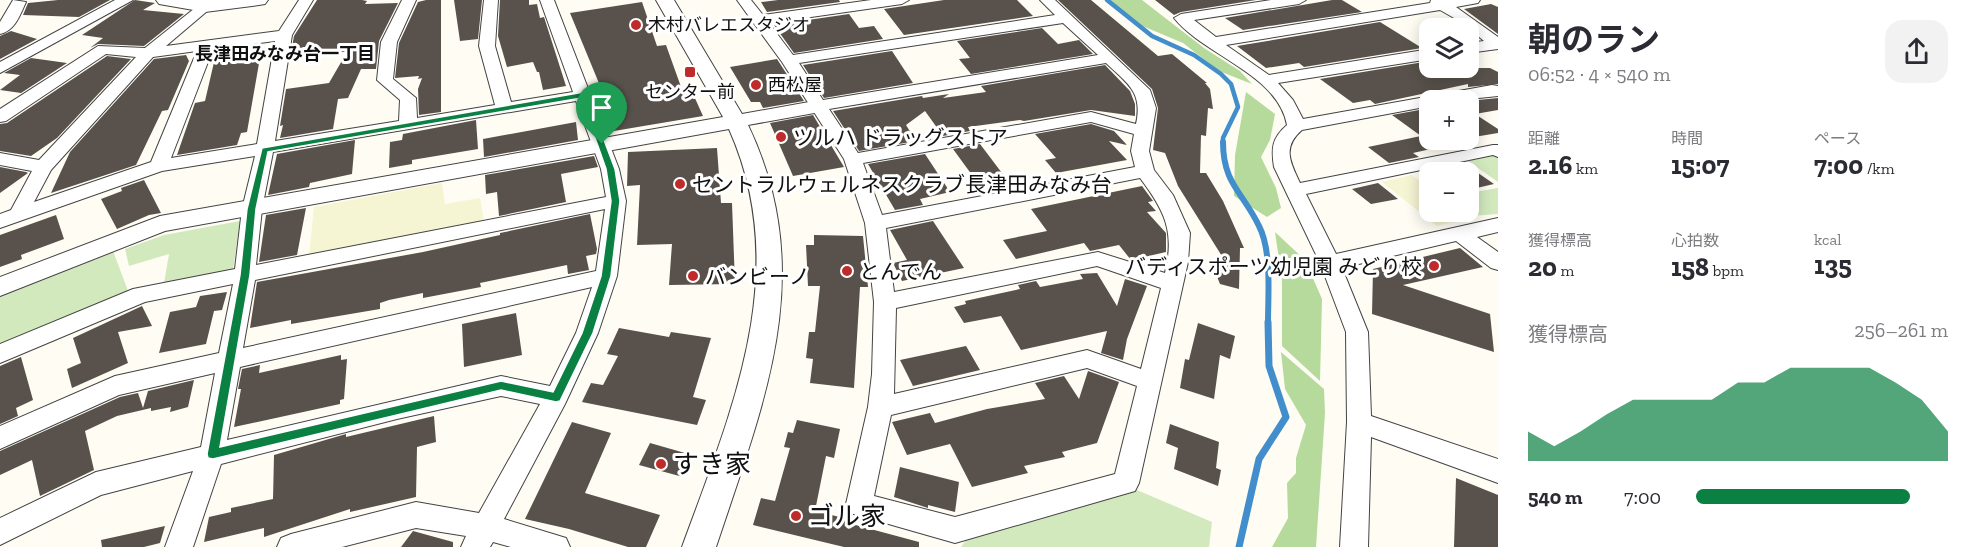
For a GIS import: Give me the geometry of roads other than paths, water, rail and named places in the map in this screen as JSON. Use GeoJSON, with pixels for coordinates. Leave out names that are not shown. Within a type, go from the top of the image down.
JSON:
{"type":"FeatureCollection","features":[{"type":"Feature","properties":{"kind":"street"},"geometry":{"type":"LineString","coordinates":[[0,68],[126,0]]}},
{"type":"Feature","properties":{"kind":"street"},"geometry":{"type":"LineString","coordinates":[[165,0],[205,7],[259,0]]}},
{"type":"Feature","properties":{"kind":"street"},"geometry":{"type":"LineString","coordinates":[[178,547],[213,454],[245,275],[252,209],[265,150],[284,35],[306,0]]}},
{"type":"Feature","properties":{"kind":"street"},"geometry":{"type":"LineString","coordinates":[[408,124],[408,98],[385,80],[389,42],[409,0]]}},
{"type":"Feature","properties":{"kind":"street"},"geometry":{"type":"LineString","coordinates":[[491,0],[487,46],[504,107]]}},
{"type":"Feature","properties":{"kind":"street"},"geometry":{"type":"LineString","coordinates":[[481,537],[556,398],[587,333],[606,276],[616,201],[610,169],[602,144],[547,0]]}},
{"type":"Feature","properties":{"kind":"street"},"geometry":{"type":"LineString","coordinates":[[665,0],[735,121],[757,171],[769,235],[771,277],[767,323],[757,373],[699,547]]}},
{"type":"Feature","properties":{"kind":"street"},"geometry":{"type":"LineString","coordinates":[[744,0],[789,60],[853,159],[875,223],[885,302],[884,374],[880,407],[859,504],[954,538],[1126,483],[1178,262],[1180,233],[1163,195],[1145,171],[1140,152],[1148,108],[1144,93],[1047,0]]}},
{"type":"Feature","properties":{"kind":"street"},"geometry":{"type":"LineString","coordinates":[[759,20],[902,0]]}},
{"type":"Feature","properties":{"kind":"street"},"geometry":{"type":"LineString","coordinates":[[1296,126],[1296,117],[1267,80],[1181,18],[1299,0]]}},
{"type":"Feature","properties":{"kind":"street"},"geometry":{"type":"LineString","coordinates":[[1218,46],[1220,41],[1438,2],[1473,0]]}},
{"type":"Feature","properties":{"kind":"street"},"geometry":{"type":"LineString","coordinates":[[0,2],[24,1]]}},
{"type":"Feature","properties":{"kind":"street"},"geometry":{"type":"LineString","coordinates":[[0,30],[10,21],[24,1]]}},
{"type":"Feature","properties":{"kind":"street"},"geometry":{"type":"LineString","coordinates":[[1438,2],[1466,19],[1497,44]]}},
{"type":"Feature","properties":{"kind":"street"},"geometry":{"type":"LineString","coordinates":[[18,215],[43,167],[148,53],[205,7]]}},
{"type":"Feature","properties":{"kind":"street"},"geometry":{"type":"LineString","coordinates":[[789,60],[1065,18]]}},
{"type":"Feature","properties":{"kind":"street"},"geometry":{"type":"LineString","coordinates":[[0,117],[103,49],[148,53],[284,35]]}},
{"type":"Feature","properties":{"kind":"street"},"geometry":{"type":"LineString","coordinates":[[1479,46],[1497,44]]}},
{"type":"Feature","properties":{"kind":"street"},"geometry":{"type":"LineString","coordinates":[[159,166],[207,45]]}},
{"type":"Feature","properties":{"kind":"street"},"geometry":{"type":"LineString","coordinates":[[1267,80],[1419,56]]}},
{"type":"Feature","properties":{"kind":"street"},"geometry":{"type":"LineString","coordinates":[[0,287],[160,224],[602,144],[1110,58]]}},
{"type":"Feature","properties":{"kind":"street"},"geometry":{"type":"LineString","coordinates":[[1479,92],[1498,91]]}},
{"type":"Feature","properties":{"kind":"street"},"geometry":{"type":"LineString","coordinates":[[0,221],[159,166],[584,95]]}},
{"type":"Feature","properties":{"kind":"street"},"geometry":{"type":"LineString","coordinates":[[1354,547],[1359,422],[1358,332],[1330,263],[1283,167],[1280,150],[1283,137],[1296,126],[1419,103]]}},
{"type":"Feature","properties":{"kind":"street"},"geometry":{"type":"LineString","coordinates":[[853,159],[1091,117],[1143,131]]}},
{"type":"Feature","properties":{"kind":"street"},"geometry":{"type":"LineString","coordinates":[[1293,190],[1493,150],[1498,152]]}},
{"type":"Feature","properties":{"kind":"street"},"geometry":{"type":"LineString","coordinates":[[0,159],[43,167]]}},
{"type":"Feature","properties":{"kind":"street"},"geometry":{"type":"LineString","coordinates":[[875,223],[1145,171]]}},
{"type":"Feature","properties":{"kind":"street"},"geometry":{"type":"LineString","coordinates":[[0,354],[141,295],[616,201]]}},
{"type":"Feature","properties":{"kind":"street"},"geometry":{"type":"LineString","coordinates":[[1330,263],[1498,225]]}},
{"type":"Feature","properties":{"kind":"street"},"geometry":{"type":"LineString","coordinates":[[1460,234],[1498,263]]}},
{"type":"Feature","properties":{"kind":"street"},"geometry":{"type":"LineString","coordinates":[[885,302],[1098,259],[1173,284]]}},
{"type":"Feature","properties":{"kind":"street"},"geometry":{"type":"LineString","coordinates":[[0,438],[115,386],[606,276]]}},
{"type":"Feature","properties":{"kind":"street"},"geometry":{"type":"LineString","coordinates":[[880,407],[1087,359],[1149,381]]}},
{"type":"Feature","properties":{"kind":"street"},"geometry":{"type":"LineString","coordinates":[[0,532],[96,484],[213,454],[501,386],[556,398]]}},
{"type":"Feature","properties":{"kind":"street"},"geometry":{"type":"LineString","coordinates":[[1359,422],[1498,471]]}},
{"type":"Feature","properties":{"kind":"street"},"geometry":{"type":"LineString","coordinates":[[291,547],[341,541],[416,515],[481,537],[556,547]]}},
{"type":"Feature","properties":{"kind":"waterway"},"geometry":{"type":"LineString","coordinates":[[1107,0],[1152,36],[1194,55],[1231,84],[1238,107],[1223,142]]}},
{"type":"Feature","properties":{"kind":"waterway"},"geometry":{"type":"LineString","coordinates":[[1223,142],[1226,168],[1230,178],[1253,214],[1263,236],[1268,260],[1268,322]]}},
{"type":"Feature","properties":{"kind":"waterway"},"geometry":{"type":"LineString","coordinates":[[1239,547],[1259,459],[1286,417],[1269,366],[1268,322]]}},
{"type":"Feature","properties":{"kind":"place","name":"木村バレエスタジオ"},"geometry":{"type":"Point","coordinates":[636,25]}},
{"type":"Feature","properties":{"kind":"place","name":"センター前"},"geometry":{"type":"Point","coordinates":[690,72]}},
{"type":"Feature","properties":{"kind":"place","name":"西松屋"},"geometry":{"type":"Point","coordinates":[756,85]}},
{"type":"Feature","properties":{"kind":"place","name":"ツルハ ドラッグストア"},"geometry":{"type":"Point","coordinates":[781,137]}},
{"type":"Feature","properties":{"kind":"place","name":"セントラルウェルネスクラブ長津田みなみ台"},"geometry":{"type":"Point","coordinates":[680,184]}},
{"type":"Feature","properties":{"kind":"place","name":"バディスポーツ幼児園 みどり校"},"geometry":{"type":"Point","coordinates":[1434,266]}},
{"type":"Feature","properties":{"kind":"place","name":"とんでん"},"geometry":{"type":"Point","coordinates":[847,271]}},
{"type":"Feature","properties":{"kind":"place","name":"バンビーノ"},"geometry":{"type":"Point","coordinates":[693,276]}},
{"type":"Feature","properties":{"kind":"place","name":"すき家"},"geometry":{"type":"Point","coordinates":[661,464]}},
{"type":"Feature","properties":{"kind":"place","name":"ゴル家"},"geometry":{"type":"Point","coordinates":[796,516]}},
{"type":"Feature","properties":{"kind":"district","name":"長津田みなみ台一丁目"},"geometry":{"type":"Point","coordinates":[285,54]}}]}
